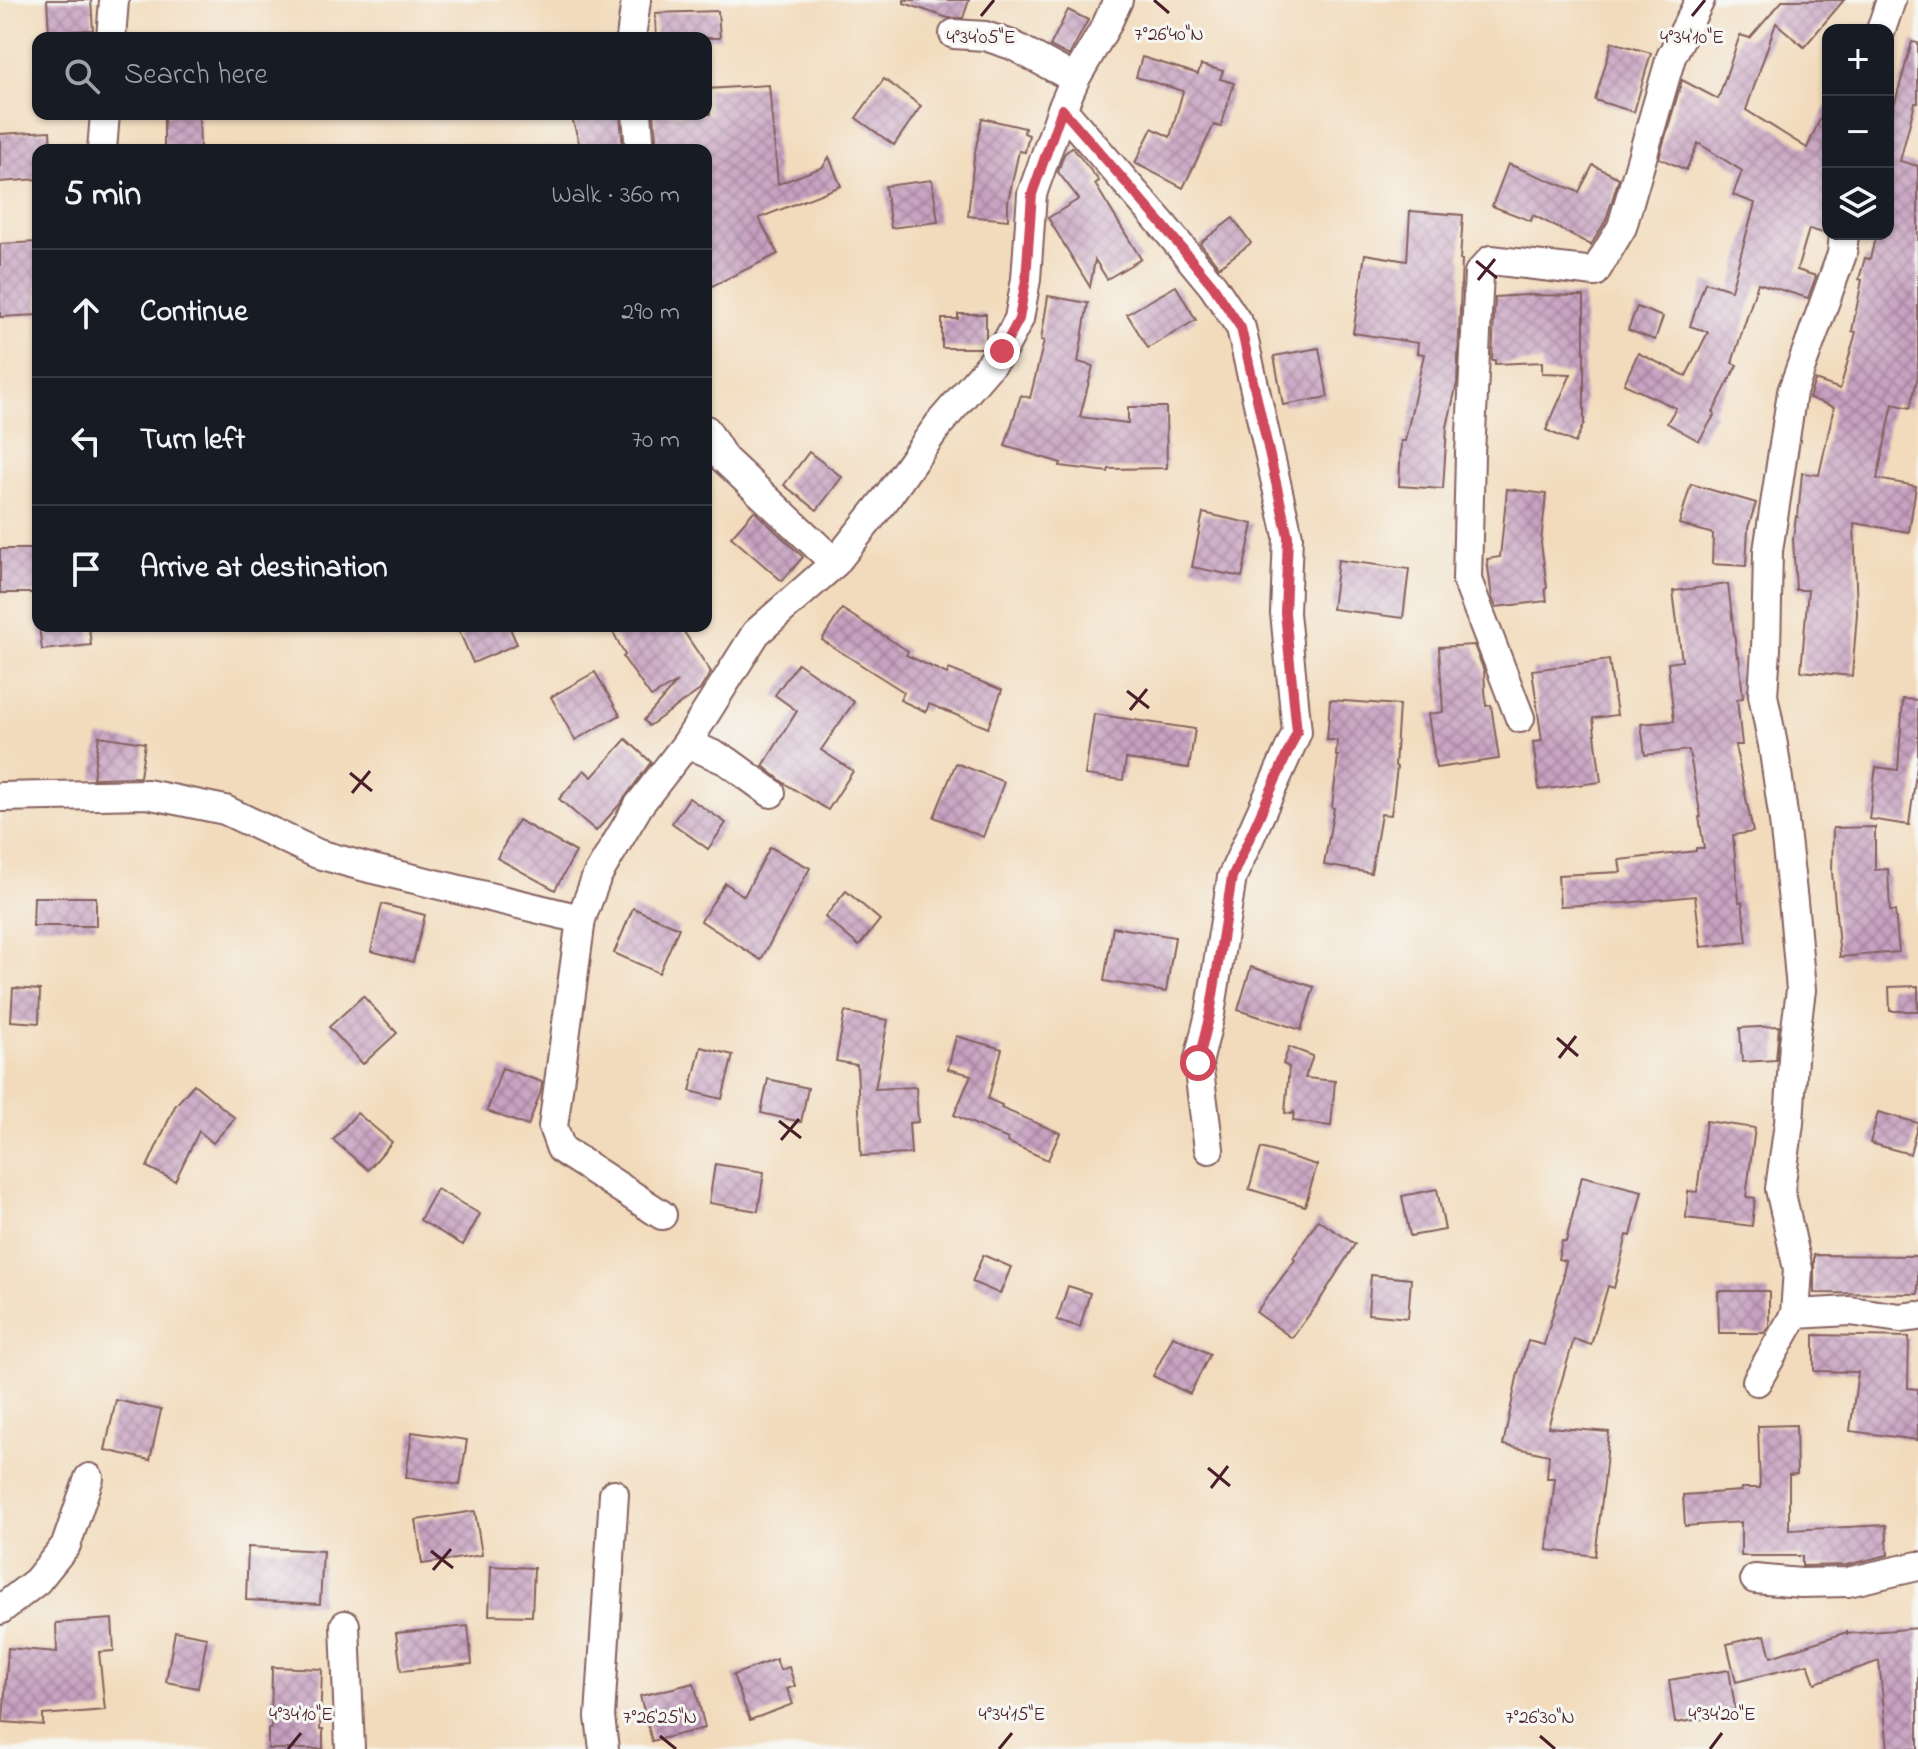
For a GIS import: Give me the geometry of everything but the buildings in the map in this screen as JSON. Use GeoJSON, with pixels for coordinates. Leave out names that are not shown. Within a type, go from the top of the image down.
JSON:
{"type":"FeatureCollection","features":[{"type":"Feature","properties":{"kind":"street"},"geometry":{"type":"LineString","coordinates":[[111,32],[114,0]]}},
{"type":"Feature","properties":{"kind":"street"},"geometry":{"type":"LineString","coordinates":[[632,32],[636,0]]}},
{"type":"Feature","properties":{"kind":"street"},"geometry":{"type":"LineString","coordinates":[[662,1215],[561,1149],[553,1127],[581,919],[597,876],[639,805],[687,743],[756,633],[835,563],[939,424],[1002,351],[1019,319],[1026,279],[1032,194],[1075,79],[1118,0]]}},
{"type":"Feature","properties":{"kind":"street"},"geometry":{"type":"LineString","coordinates":[[1520,718],[1467,580],[1479,273],[1491,260],[1595,272],[1622,227],[1671,57],[1700,0]]}},
{"type":"Feature","properties":{"kind":"street"},"geometry":{"type":"LineString","coordinates":[[1883,24],[1891,0]]}},
{"type":"Feature","properties":{"kind":"street"},"geometry":{"type":"LineString","coordinates":[[954,34],[985,36],[1012,45],[1075,79]]}},
{"type":"Feature","properties":{"kind":"street"},"geometry":{"type":"LineString","coordinates":[[1062,109],[1213,286],[1241,328],[1288,536],[1285,613],[1297,732],[1232,877],[1210,1014],[1198,1063],[1209,1149]]}},
{"type":"Feature","properties":{"kind":"street"},"geometry":{"type":"LineString","coordinates":[[102,144],[104,120]]}},
{"type":"Feature","properties":{"kind":"street"},"geometry":{"type":"LineString","coordinates":[[638,120],[640,144]]}},
{"type":"Feature","properties":{"kind":"street"},"geometry":{"type":"LineString","coordinates":[[1757,1381],[1795,1314],[1798,1269],[1780,1189],[1801,990],[1784,821],[1763,695],[1768,551],[1792,392],[1842,254],[1843,240]]}},
{"type":"Feature","properties":{"kind":"street"},"geometry":{"type":"LineString","coordinates":[[712,440],[724,459],[835,563]]}},
{"type":"Feature","properties":{"kind":"street"},"geometry":{"type":"LineString","coordinates":[[687,743],[727,761],[771,793]]}},
{"type":"Feature","properties":{"kind":"street"},"geometry":{"type":"LineString","coordinates":[[0,797],[147,794],[225,810],[318,854],[581,919]]}},
{"type":"Feature","properties":{"kind":"street"},"geometry":{"type":"LineString","coordinates":[[1795,1314],[1850,1311],[1900,1318],[1918,1316]]}},
{"type":"Feature","properties":{"kind":"street"},"geometry":{"type":"LineString","coordinates":[[0,1610],[37,1581],[66,1545],[89,1478]]}},
{"type":"Feature","properties":{"kind":"street"},"geometry":{"type":"LineString","coordinates":[[604,1749],[600,1717],[614,1494]]}},
{"type":"Feature","properties":{"kind":"street"},"geometry":{"type":"LineString","coordinates":[[1755,1579],[1801,1583],[1848,1582],[1918,1566]]}},
{"type":"Feature","properties":{"kind":"street"},"geometry":{"type":"LineString","coordinates":[[345,1625],[350,1749]]}},
{"type":"Feature","properties":{"kind":"route"},"geometry":{"type":"LineString","coordinates":[[1002,351],[1019,319],[1026,279],[1032,194],[1062,109],[1213,286],[1241,328],[1288,536],[1285,613],[1297,732],[1232,877],[1210,1014],[1198,1063]]}}]}
